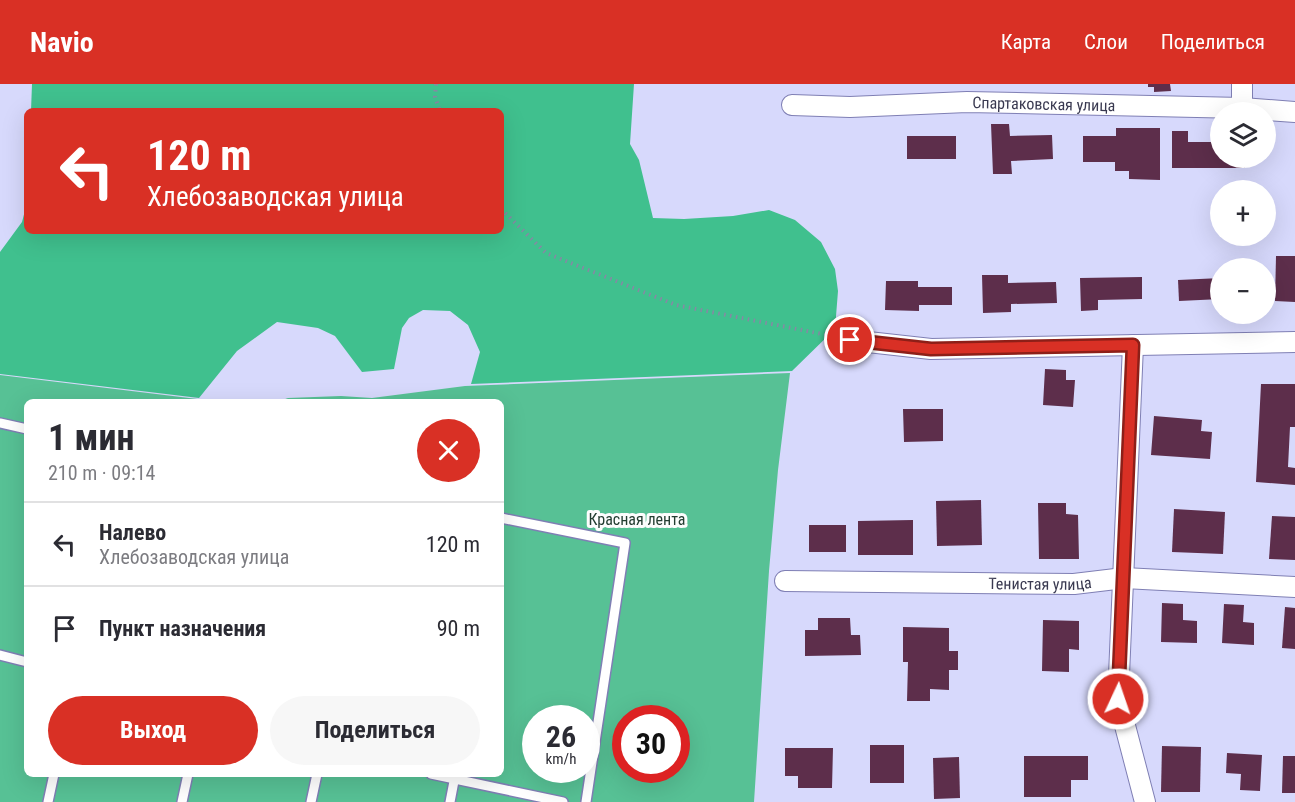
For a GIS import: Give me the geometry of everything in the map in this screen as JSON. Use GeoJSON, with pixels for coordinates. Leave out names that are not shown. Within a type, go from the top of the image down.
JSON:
{"type":"FeatureCollection","features":[{"type":"Feature","properties":{"kind":"street"},"geometry":{"type":"LineString","coordinates":[[1242,84],[1242,102]]}},
{"type":"Feature","properties":{"kind":"street","name":"Спартаковская улица"},"geometry":{"type":"LineString","coordinates":[[792,105],[850,107],[967,102],[1210,107]]}},
{"type":"Feature","properties":{"kind":"street","name":"Спартаковская улица"},"geometry":{"type":"LineString","coordinates":[[1276,111],[1295,112]]}},
{"type":"Feature","properties":{"kind":"street"},"geometry":{"type":"LineString","coordinates":[[850,340],[931,349],[1295,342]]}},
{"type":"Feature","properties":{"kind":"street"},"geometry":{"type":"LineString","coordinates":[[1133,345],[1118,699],[1146,802]]}},
{"type":"Feature","properties":{"kind":"street","name":"Тенистая улица"},"geometry":{"type":"LineString","coordinates":[[785,580],[1074,584],[1124,578],[1295,587]]}},
{"type":"Feature","properties":{"kind":"lane"},"geometry":{"type":"LineString","coordinates":[[0,423],[24,428]]}},
{"type":"Feature","properties":{"kind":"lane"},"geometry":{"type":"LineString","coordinates":[[504,519],[625,543],[586,802]]}},
{"type":"Feature","properties":{"kind":"lane"},"geometry":{"type":"LineString","coordinates":[[0,655],[24,661]]}},
{"type":"Feature","properties":{"kind":"lane"},"geometry":{"type":"LineString","coordinates":[[48,802],[53,777]]}},
{"type":"Feature","properties":{"kind":"lane"},"geometry":{"type":"LineString","coordinates":[[182,802],[187,777]]}},
{"type":"Feature","properties":{"kind":"lane"},"geometry":{"type":"LineString","coordinates":[[311,802],[315,777]]}},
{"type":"Feature","properties":{"kind":"lane"},"geometry":{"type":"LineString","coordinates":[[450,802],[455,777],[563,802]]}},
{"type":"Feature","properties":{"kind":"path"},"geometry":{"type":"LineString","coordinates":[[436,84],[435,97],[440,108]]}},
{"type":"Feature","properties":{"kind":"path"},"geometry":{"type":"LineString","coordinates":[[504,212],[546,253],[676,305],[850,340]]}},
{"type":"Feature","properties":{"kind":"green space"},"geometry":{"type":"Polygon","coordinates":[[[32,84],[634,84],[630,144],[639,160],[653,218],[733,216],[769,210],[795,220],[821,242],[835,269],[838,291],[835,329],[792,371],[471,384],[480,352],[468,325],[450,311],[423,310],[409,318],[402,328],[394,369],[362,372],[335,336],[318,328],[277,322],[237,351],[199,398],[0,374],[0,252],[22,222],[24,214],[24,234],[504,234],[504,108],[31,108],[32,84]]]}},
{"type":"Feature","properties":{"kind":"green space","name":"Красная лента"},"geometry":{"type":"Polygon","coordinates":[[[790,373],[769,571],[754,802],[0,802],[0,375],[197,399],[24,399],[24,777],[504,777],[504,399],[285,399],[341,396],[372,398],[465,386],[790,373]]]}},
{"type":"Feature","properties":{"kind":"building"},"geometry":{"type":"Polygon","coordinates":[[[1148,84],[1170,84],[1171,91],[1154,92],[1154,87],[1148,87],[1148,84]]]}},
{"type":"Feature","properties":{"kind":"building"},"geometry":{"type":"Polygon","coordinates":[[[991,124],[1009,124],[1010,136],[1052,135],[1053,159],[1011,161],[1012,174],[993,174],[991,124]]]}},
{"type":"Feature","properties":{"kind":"building"},"geometry":{"type":"Polygon","coordinates":[[[1116,128],[1160,128],[1160,180],[1129,179],[1129,171],[1115,171],[1115,162],[1083,162],[1083,136],[1116,136],[1116,128]]]}},
{"type":"Feature","properties":{"kind":"building"},"geometry":{"type":"Polygon","coordinates":[[[1172,131],[1188,131],[1188,142],[1210,142],[1210,168],[1172,168],[1172,131]]]}},
{"type":"Feature","properties":{"kind":"building"},"geometry":{"type":"Polygon","coordinates":[[[907,136],[956,136],[956,159],[907,159],[907,136]]]}},
{"type":"Feature","properties":{"kind":"building"},"geometry":{"type":"Polygon","coordinates":[[[1276,256],[1295,256],[1295,302],[1276,301],[1276,256]]]}},
{"type":"Feature","properties":{"kind":"building"},"geometry":{"type":"Polygon","coordinates":[[[982,275],[1008,275],[1008,283],[1056,282],[1057,303],[1011,304],[1011,312],[983,313],[982,275]]]}},
{"type":"Feature","properties":{"kind":"building"},"geometry":{"type":"Polygon","coordinates":[[[1142,277],[1142,299],[1098,300],[1098,310],[1081,311],[1080,278],[1142,277]]]}},
{"type":"Feature","properties":{"kind":"building"},"geometry":{"type":"Polygon","coordinates":[[[1210,279],[1210,300],[1179,301],[1178,280],[1210,279]]]}},
{"type":"Feature","properties":{"kind":"building"},"geometry":{"type":"Polygon","coordinates":[[[886,281],[918,281],[918,287],[952,287],[952,305],[919,305],[919,311],[885,310],[886,281]]]}},
{"type":"Feature","properties":{"kind":"building"},"geometry":{"type":"Polygon","coordinates":[[[1045,369],[1066,370],[1066,380],[1075,380],[1073,407],[1043,405],[1045,369]]]}},
{"type":"Feature","properties":{"kind":"building"},"geometry":{"type":"Polygon","coordinates":[[[1261,384],[1295,384],[1295,427],[1290,427],[1288,467],[1295,468],[1295,485],[1256,482],[1261,384]]]}},
{"type":"Feature","properties":{"kind":"building"},"geometry":{"type":"Polygon","coordinates":[[[903,409],[943,409],[943,441],[904,442],[903,409]]]}},
{"type":"Feature","properties":{"kind":"building"},"geometry":{"type":"Polygon","coordinates":[[[1154,416],[1202,420],[1201,431],[1212,432],[1210,459],[1151,455],[1154,416]]]}},
{"type":"Feature","properties":{"kind":"building"},"geometry":{"type":"Polygon","coordinates":[[[981,500],[982,545],[937,546],[936,501],[981,500]]]}},
{"type":"Feature","properties":{"kind":"building"},"geometry":{"type":"Polygon","coordinates":[[[1038,503],[1066,503],[1066,514],[1078,515],[1079,559],[1039,559],[1038,503]]]}},
{"type":"Feature","properties":{"kind":"building"},"geometry":{"type":"Polygon","coordinates":[[[1174,509],[1225,512],[1223,554],[1172,552],[1174,509]]]}},
{"type":"Feature","properties":{"kind":"building"},"geometry":{"type":"Polygon","coordinates":[[[1272,516],[1295,517],[1295,560],[1269,559],[1272,516]]]}},
{"type":"Feature","properties":{"kind":"building"},"geometry":{"type":"Polygon","coordinates":[[[913,520],[913,555],[858,555],[858,521],[913,520]]]}},
{"type":"Feature","properties":{"kind":"building"},"geometry":{"type":"Polygon","coordinates":[[[809,525],[846,525],[846,552],[809,552],[809,525]]]}},
{"type":"Feature","properties":{"kind":"building"},"geometry":{"type":"Polygon","coordinates":[[[1162,603],[1183,604],[1183,620],[1197,621],[1197,643],[1161,642],[1162,603]]]}},
{"type":"Feature","properties":{"kind":"building"},"geometry":{"type":"Polygon","coordinates":[[[1224,604],[1244,605],[1243,622],[1254,623],[1254,645],[1222,643],[1224,604]]]}},
{"type":"Feature","properties":{"kind":"building"},"geometry":{"type":"Polygon","coordinates":[[[1285,607],[1295,608],[1295,649],[1282,648],[1285,607]]]}},
{"type":"Feature","properties":{"kind":"building"},"geometry":{"type":"Polygon","coordinates":[[[818,618],[850,618],[851,635],[860,635],[861,655],[805,656],[805,630],[818,630],[818,618]]]}},
{"type":"Feature","properties":{"kind":"building"},"geometry":{"type":"Polygon","coordinates":[[[1043,620],[1079,621],[1079,650],[1069,649],[1069,672],[1042,671],[1043,620]]]}},
{"type":"Feature","properties":{"kind":"building"},"geometry":{"type":"Polygon","coordinates":[[[903,627],[949,628],[949,651],[958,651],[958,670],[949,670],[949,690],[930,689],[930,701],[907,701],[908,662],[903,662],[903,627]]]}},
{"type":"Feature","properties":{"kind":"building"},"geometry":{"type":"Polygon","coordinates":[[[870,745],[904,745],[904,783],[870,783],[870,745]]]}},
{"type":"Feature","properties":{"kind":"building"},"geometry":{"type":"Polygon","coordinates":[[[1162,746],[1201,747],[1200,792],[1161,792],[1162,746]]]}},
{"type":"Feature","properties":{"kind":"building"},"geometry":{"type":"Polygon","coordinates":[[[785,748],[833,748],[832,788],[798,788],[798,776],[785,776],[785,748]]]}},
{"type":"Feature","properties":{"kind":"building"},"geometry":{"type":"Polygon","coordinates":[[[1227,753],[1262,755],[1260,791],[1240,790],[1241,774],[1226,773],[1227,753]]]}},
{"type":"Feature","properties":{"kind":"building"},"geometry":{"type":"Polygon","coordinates":[[[1024,756],[1088,756],[1088,780],[1071,780],[1071,797],[1024,797],[1024,756]]]}},
{"type":"Feature","properties":{"kind":"building"},"geometry":{"type":"Polygon","coordinates":[[[1283,756],[1295,756],[1295,793],[1282,793],[1283,756]]]}},
{"type":"Feature","properties":{"kind":"building"},"geometry":{"type":"Polygon","coordinates":[[[959,757],[960,798],[934,799],[933,758],[959,757]]]}},
{"type":"Feature","properties":{"kind":"route"},"geometry":{"type":"LineString","coordinates":[[850,340],[931,349],[1133,345],[1118,699]]}}]}
